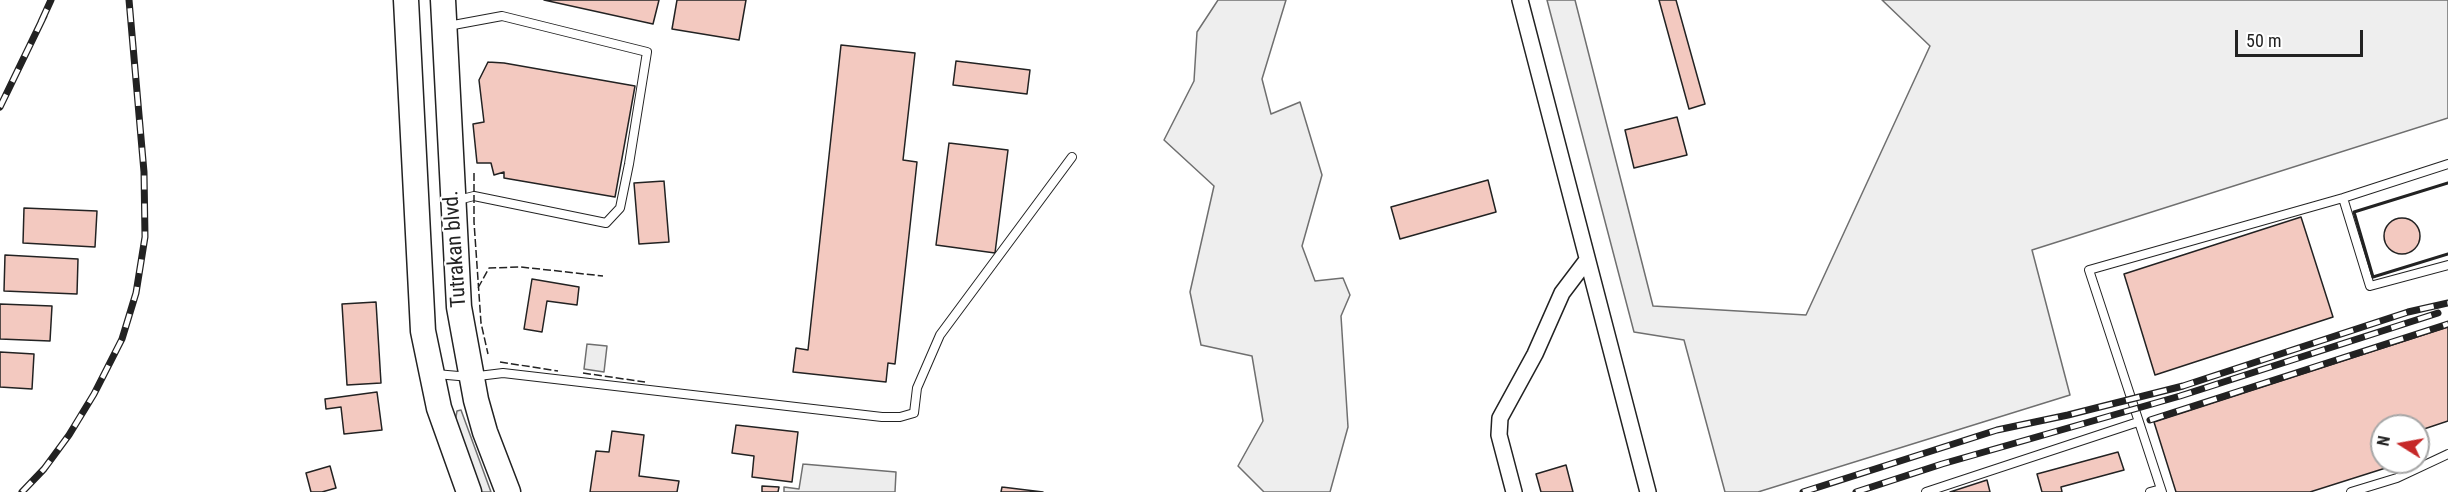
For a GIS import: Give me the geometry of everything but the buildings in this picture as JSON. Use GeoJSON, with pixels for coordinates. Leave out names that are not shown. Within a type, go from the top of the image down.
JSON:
{"type":"FeatureCollection","features":[{"type":"Feature","properties":{"kind":"main road","name":"Tutrakan blvd."},"geometry":{"type":"LineString","coordinates":[[406,0],[423,331],[439,408],[469,492]]}},
{"type":"Feature","properties":{"kind":"main road","name":"Tutrakan blvd."},"geometry":{"type":"LineString","coordinates":[[443,0],[459,307],[470,377],[485,432],[508,492]]}},
{"type":"Feature","properties":{"kind":"street"},"geometry":{"type":"LineString","coordinates":[[1520,0],[1648,492]]}},
{"type":"Feature","properties":{"kind":"street"},"geometry":{"type":"LineString","coordinates":[[1514,492],[1499,435],[1500,418],[1534,354],[1562,293],[1587,260]]}},
{"type":"Feature","properties":{"kind":"lane"},"geometry":{"type":"LineString","coordinates":[[444,27],[502,16],[647,52],[620,208],[606,223],[474,196],[453,201]]}},
{"type":"Feature","properties":{"kind":"lane"},"geometry":{"type":"LineString","coordinates":[[432,374],[470,377],[503,373],[882,417],[900,417],[914,412],[917,388],[940,335],[1072,157]]}},
{"type":"Feature","properties":{"kind":"lane"},"geometry":{"type":"LineString","coordinates":[[2150,492],[2161,490],[2089,270],[2343,198],[2448,164]]}},
{"type":"Feature","properties":{"kind":"lane"},"geometry":{"type":"LineString","coordinates":[[2343,198],[2370,286],[2448,265]]}},
{"type":"Feature","properties":{"kind":"lane"},"geometry":{"type":"LineString","coordinates":[[1926,492],[2138,422]]}},
{"type":"Feature","properties":{"kind":"lane"},"geometry":{"type":"LineString","coordinates":[[2351,492],[2397,478],[2448,454]]}},
{"type":"Feature","properties":{"kind":"shaded area"},"geometry":{"type":"Polygon","coordinates":[[[1218,0],[1286,0],[1262,79],[1271,114],[1300,102],[1322,175],[1302,246],[1315,281],[1343,278],[1350,295],[1341,316],[1348,427],[1330,492],[1264,492],[1238,466],[1263,421],[1252,356],[1201,345],[1190,292],[1214,186],[1164,140],[1194,81],[1197,32],[1218,0]]]}},
{"type":"Feature","properties":{"kind":"shaded area"},"geometry":{"type":"Polygon","coordinates":[[[1547,0],[1575,0],[1653,306],[1806,315],[1930,46],[1882,0],[2448,0],[2448,118],[2032,250],[2070,395],[1758,492],[1725,492],[1684,340],[1634,332],[1547,0]]]}},
{"type":"Feature","properties":{"kind":"shaded area"},"geometry":{"type":"Polygon","coordinates":[[[587,344],[607,346],[604,372],[584,369],[587,344]]]}},
{"type":"Feature","properties":{"kind":"shaded area"},"geometry":{"type":"Polygon","coordinates":[[[461,410],[491,492],[479,492],[455,422],[457,411],[461,410]]]}},
{"type":"Feature","properties":{"kind":"shaded area"},"geometry":{"type":"Polygon","coordinates":[[[803,464],[896,472],[895,492],[784,492],[784,487],[799,489],[803,464]]]}},
{"type":"Feature","properties":{"kind":"railway"},"geometry":{"type":"LineString","coordinates":[[41,22],[51,0]]}},
{"type":"Feature","properties":{"kind":"railway"},"geometry":{"type":"LineString","coordinates":[[22,492],[44,469],[69,435],[94,394],[122,339],[136,293],[145,237],[144,172],[129,0]]}},
{"type":"Feature","properties":{"kind":"railway"},"geometry":{"type":"LineString","coordinates":[[0,107],[44,16]]}},
{"type":"Feature","properties":{"kind":"railway"},"geometry":{"type":"LineString","coordinates":[[1803,492],[1997,430],[2183,386],[2408,312],[2448,303]]}},
{"type":"Feature","properties":{"kind":"railway"},"geometry":{"type":"LineString","coordinates":[[1856,492],[1942,464],[2180,396],[2438,313]]}},
{"type":"Feature","properties":{"kind":"railway"},"geometry":{"type":"LineString","coordinates":[[2150,420],[2448,324]]}},
{"type":"Feature","properties":{"kind":"fence"},"geometry":{"type":"LineString","coordinates":[[474,173],[474,222],[481,323],[488,354]]}},
{"type":"Feature","properties":{"kind":"fence"},"geometry":{"type":"LineString","coordinates":[[478,288],[489,268],[521,267],[603,276]]}},
{"type":"Feature","properties":{"kind":"fence"},"geometry":{"type":"LineString","coordinates":[[500,362],[558,371]]}},
{"type":"Feature","properties":{"kind":"fence"},"geometry":{"type":"LineString","coordinates":[[583,373],[645,382]]}},
{"type":"Feature","properties":{"kind":"wall"},"geometry":{"type":"LineString","coordinates":[[2448,183],[2354,212],[2373,277],[2448,254]]}}]}
